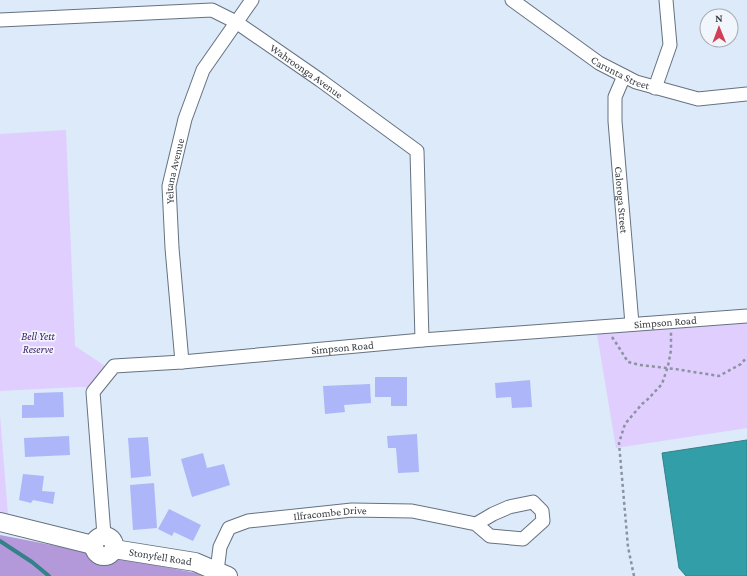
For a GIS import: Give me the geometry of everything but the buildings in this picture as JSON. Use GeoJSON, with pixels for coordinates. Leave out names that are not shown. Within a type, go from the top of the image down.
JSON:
{"type":"FeatureCollection","features":[{"type":"Feature","properties":{"kind":"street","name":"Yeltana Avenue"},"geometry":{"type":"LineString","coordinates":[[182,362],[172,248],[169,186],[185,119],[203,70],[252,0]]}},
{"type":"Feature","properties":{"kind":"street","name":"Carunta Street"},"geometry":{"type":"LineString","coordinates":[[512,0],[599,63],[636,82],[698,99],[747,94]]}},
{"type":"Feature","properties":{"kind":"street"},"geometry":{"type":"LineString","coordinates":[[655,88],[670,45],[666,0]]}},
{"type":"Feature","properties":{"kind":"street","name":"Wahroonga Avenue"},"geometry":{"type":"LineString","coordinates":[[0,20],[212,10],[236,22],[320,80],[417,151],[422,340]]}},
{"type":"Feature","properties":{"kind":"street","name":"Caloroga Street"},"geometry":{"type":"LineString","coordinates":[[624,76],[615,97],[615,121],[632,324]]}},
{"type":"Feature","properties":{"kind":"street","name":"Simpson Road"},"geometry":{"type":"LineString","coordinates":[[103,543],[93,392],[114,366],[182,362],[422,340],[747,316]]}},
{"type":"Feature","properties":{"kind":"street","name":"Ilfracombe Drive"},"geometry":{"type":"LineString","coordinates":[[223,573],[220,547],[229,528],[248,521],[352,510],[412,511],[476,524]]}},
{"type":"Feature","properties":{"kind":"street","name":"Stonyfell Road"},"geometry":{"type":"LineString","coordinates":[[0,522],[194,562],[223,573]]}},
{"type":"Feature","properties":{"kind":"path"},"geometry":{"type":"LineString","coordinates":[[634,576],[628,547],[619,443],[624,424],[662,384],[668,368],[671,350],[671,329]]}},
{"type":"Feature","properties":{"kind":"path"},"geometry":{"type":"LineString","coordinates":[[610,333],[628,362],[640,365],[719,376],[741,364],[747,357]]}},
{"type":"Feature","properties":{"kind":"green space","name":"Bell Yett Reserve"},"geometry":{"type":"Polygon","coordinates":[[[66,130],[75,346],[108,368],[93,387],[0,391],[0,134],[66,130]]]}},
{"type":"Feature","properties":{"kind":"green space"},"geometry":{"type":"Polygon","coordinates":[[[747,323],[747,428],[616,448],[597,334],[747,323]]]}},
{"type":"Feature","properties":{"kind":"green space"},"geometry":{"type":"Polygon","coordinates":[[[0,415],[8,515],[0,513],[0,415]]]}},
{"type":"Feature","properties":{"kind":"shaded area"},"geometry":{"type":"Polygon","coordinates":[[[0,535],[196,573],[203,576],[0,576],[0,535]]]}},
{"type":"Feature","properties":{"kind":"water"},"geometry":{"type":"Polygon","coordinates":[[[747,440],[747,576],[686,576],[679,568],[662,453],[747,440]]]}},
{"type":"Feature","properties":{"kind":"waterway"},"geometry":{"type":"LineString","coordinates":[[0,541],[32,562],[49,576]]}}]}
